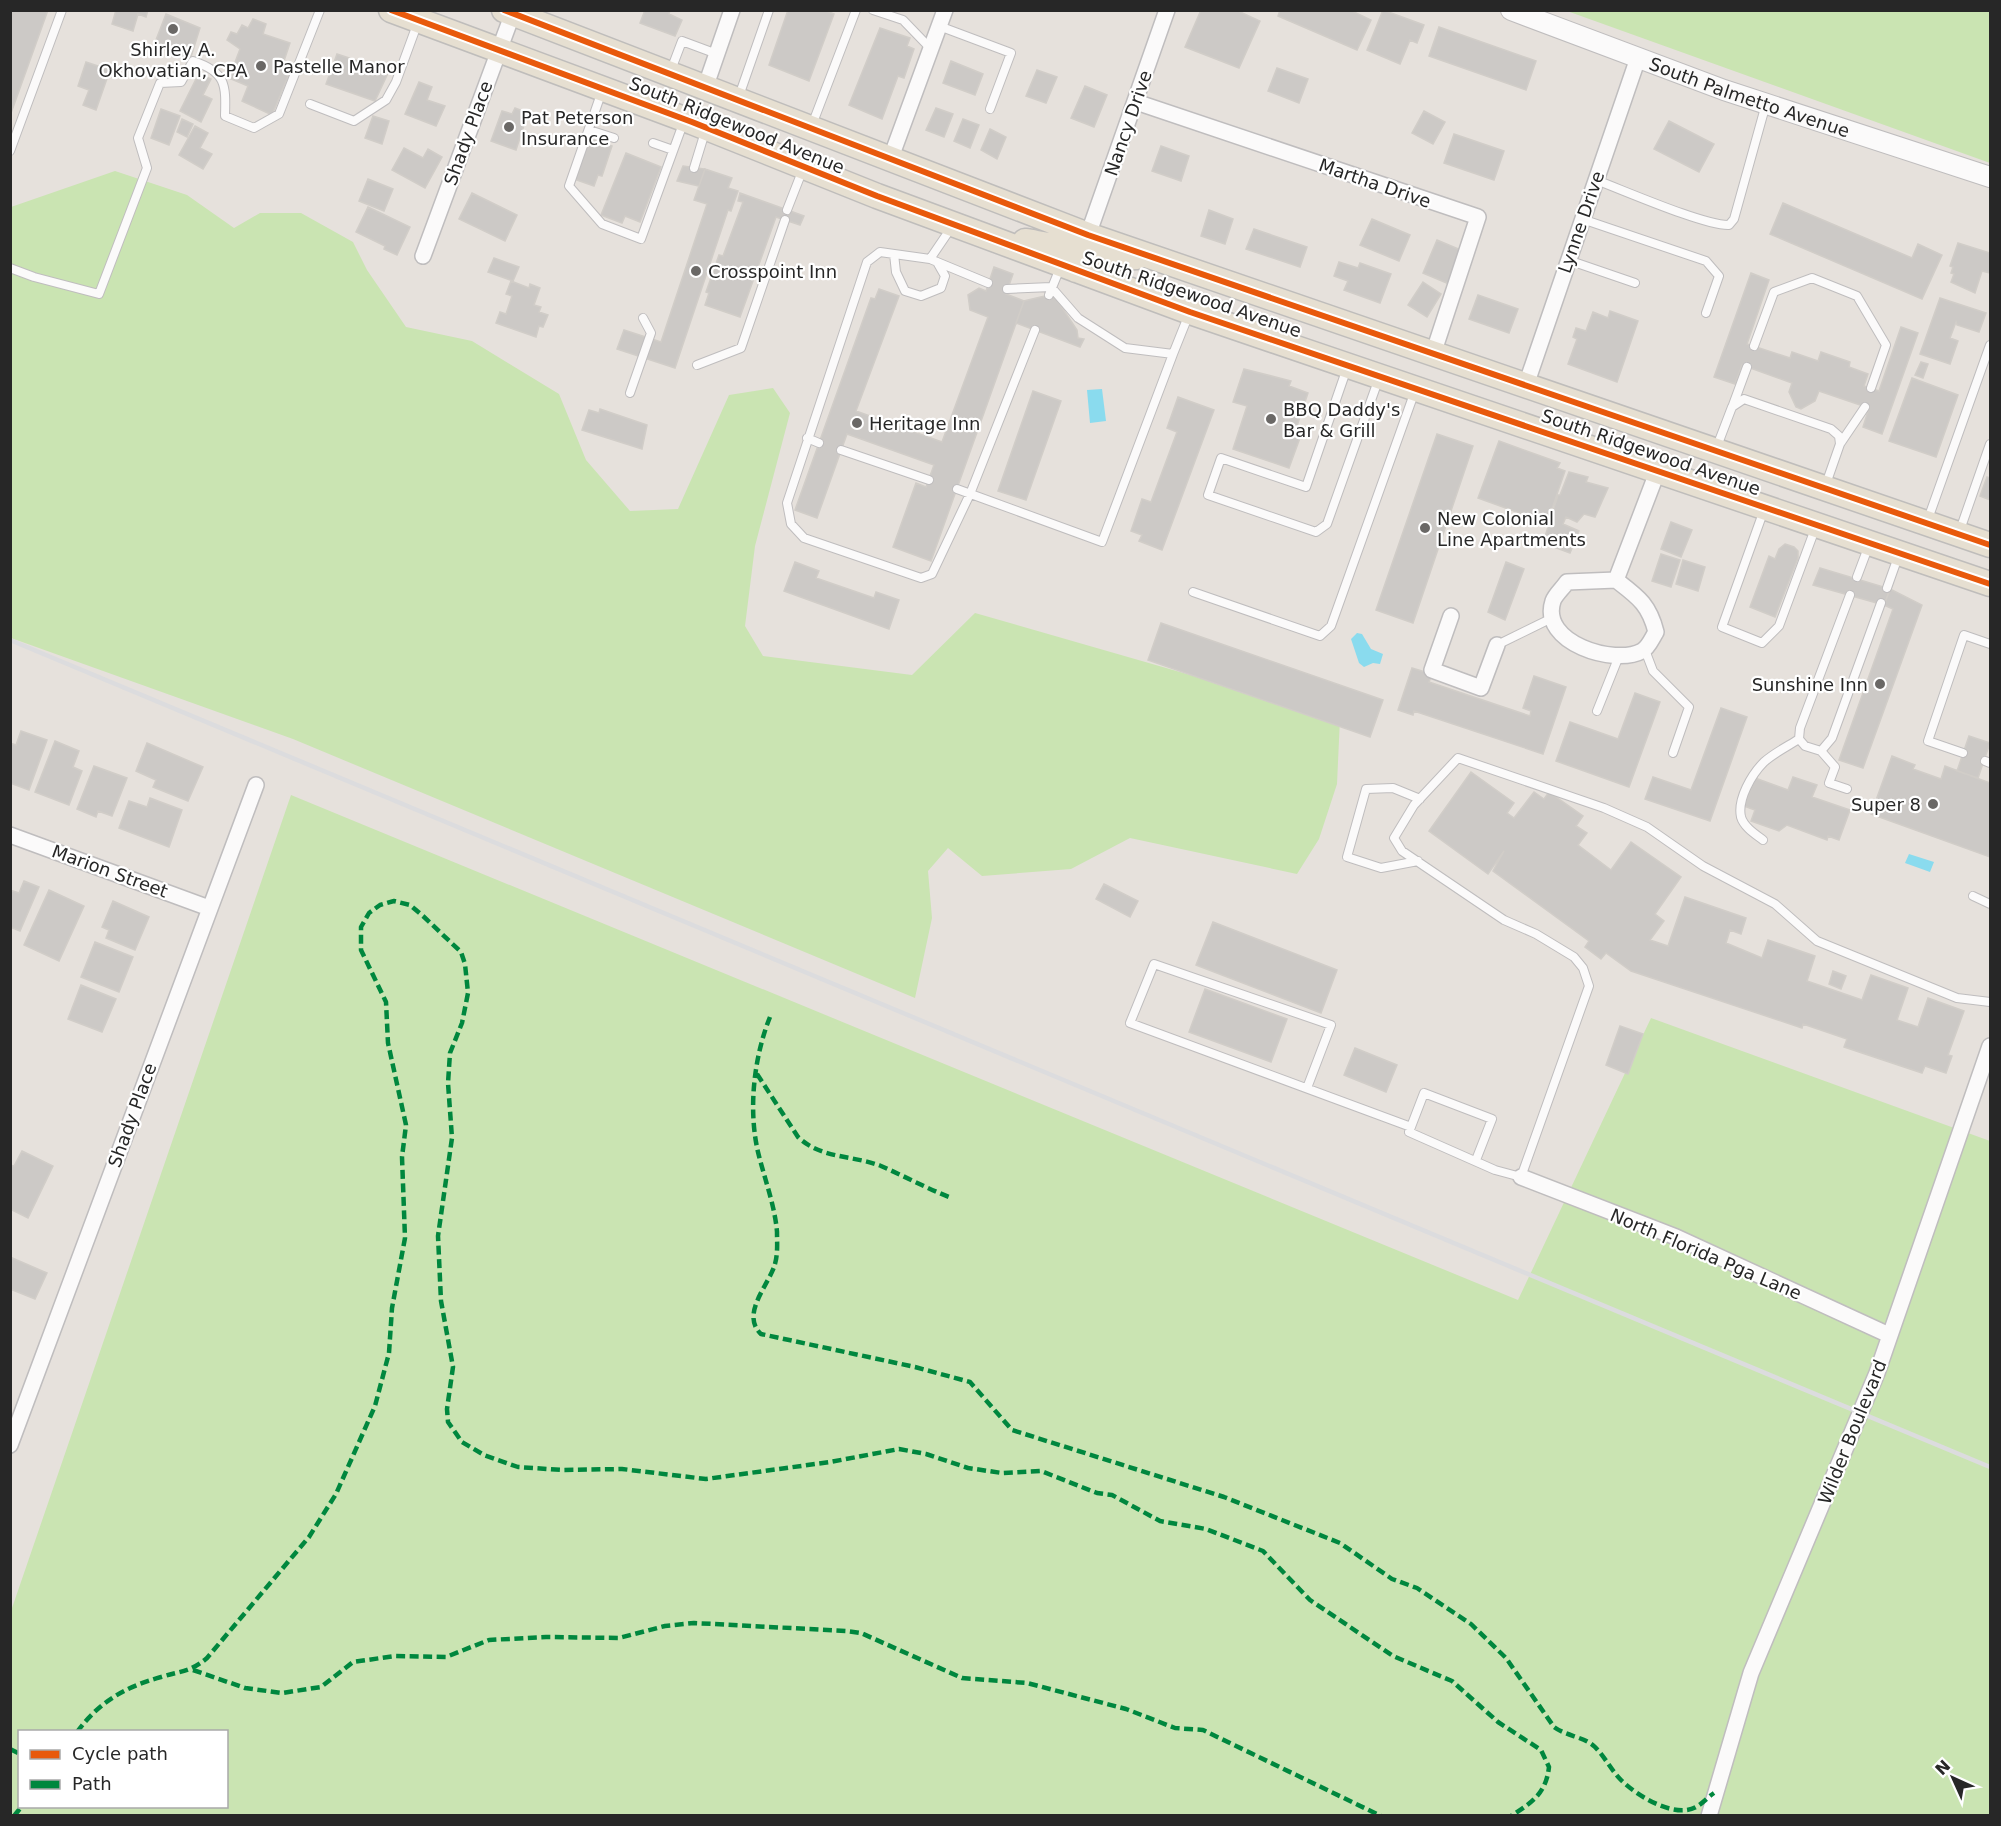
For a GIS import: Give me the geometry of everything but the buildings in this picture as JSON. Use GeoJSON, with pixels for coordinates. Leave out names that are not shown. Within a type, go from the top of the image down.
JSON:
{"type":"FeatureCollection","features":[{"type":"Feature","properties":{"kind":"main road","name":"South Ridgewood Avenue"},"geometry":{"type":"LineString","coordinates":[[391,10],[696,124],[953,225],[1190,312],[1417,387],[1990,584]]}},
{"type":"Feature","properties":{"kind":"main road","name":"South Ridgewood Avenue"},"geometry":{"type":"LineString","coordinates":[[510,12],[890,160],[1088,234],[1990,545]]}},
{"type":"Feature","properties":{"kind":"main road"},"geometry":{"type":"LineString","coordinates":[[983,236],[1072,247],[1082,243],[1088,234]]}},
{"type":"Feature","properties":{"kind":"main road"},"geometry":{"type":"LineString","coordinates":[[1069,267],[1094,259],[1151,256]]}},
{"type":"Feature","properties":{"kind":"street"},"geometry":{"type":"LineString","coordinates":[[705,88],[732,10]]}},
{"type":"Feature","properties":{"kind":"street"},"geometry":{"type":"LineString","coordinates":[[890,160],[945,10]]}},
{"type":"Feature","properties":{"kind":"street","name":"Nancy Drive"},"geometry":{"type":"LineString","coordinates":[[1088,234],[1167,10]]}},
{"type":"Feature","properties":{"kind":"street","name":"South Palmetto Avenue"},"geometry":{"type":"LineString","coordinates":[[1511,10],[1766,104],[1990,177]]}},
{"type":"Feature","properties":{"kind":"street","name":"Shady Place"},"geometry":{"type":"LineString","coordinates":[[423,256],[499,49],[510,12]]}},
{"type":"Feature","properties":{"kind":"street","name":"Lynne Drive"},"geometry":{"type":"LineString","coordinates":[[1526,386],[1638,58]]}},
{"type":"Feature","properties":{"kind":"street","name":"Martha Drive"},"geometry":{"type":"LineString","coordinates":[[1136,102],[1478,217],[1434,354]]}},
{"type":"Feature","properties":{"kind":"street"},"geometry":{"type":"LineString","coordinates":[[1616,580],[1658,470]]}},
{"type":"Feature","properties":{"kind":"street"},"geometry":{"type":"LineString","coordinates":[[1616,580],[1640,599],[1651,613],[1656,632],[1645,650],[1626,657],[1575,645],[1560,632],[1552,618],[1553,601],[1567,582],[1616,580]]}},
{"type":"Feature","properties":{"kind":"street"},"geometry":{"type":"LineString","coordinates":[[1451,616],[1432,670],[1481,688],[1497,645]]}},
{"type":"Feature","properties":{"kind":"street","name":"Shady Place"},"geometry":{"type":"LineString","coordinates":[[10,1445],[208,908],[256,785]]}},
{"type":"Feature","properties":{"kind":"street","name":"Marion Street"},"geometry":{"type":"LineString","coordinates":[[10,835],[208,908]]}},
{"type":"Feature","properties":{"kind":"street","name":"Wilder Boulevard"},"geometry":{"type":"LineString","coordinates":[[1709,1815],[1751,1673],[1865,1403],[1990,1046]]}},
{"type":"Feature","properties":{"kind":"street","name":"North Florida Pga Lane"},"geometry":{"type":"LineString","coordinates":[[1521,1177],[1676,1238],[1890,1335]]}},
{"type":"Feature","properties":{"kind":"lane"},"geometry":{"type":"LineString","coordinates":[[10,151],[63,10]]}},
{"type":"Feature","properties":{"kind":"lane"},"geometry":{"type":"LineString","coordinates":[[10,268],[34,277],[99,294],[147,168],[138,138],[160,83],[182,82],[193,61],[213,68],[226,89],[225,116],[254,128],[279,114],[320,10]]}},
{"type":"Feature","properties":{"kind":"lane"},"geometry":{"type":"LineString","coordinates":[[737,100],[769,10]]}},
{"type":"Feature","properties":{"kind":"lane"},"geometry":{"type":"LineString","coordinates":[[810,129],[856,10]]}},
{"type":"Feature","properties":{"kind":"lane"},"geometry":{"type":"LineString","coordinates":[[873,10],[903,20],[931,49]]}},
{"type":"Feature","properties":{"kind":"lane"},"geometry":{"type":"LineString","coordinates":[[310,104],[354,121],[386,100],[396,82],[419,20]]}},
{"type":"Feature","properties":{"kind":"lane"},"geometry":{"type":"LineString","coordinates":[[939,26],[1011,53],[990,109]]}},
{"type":"Feature","properties":{"kind":"lane"},"geometry":{"type":"LineString","coordinates":[[669,74],[682,41],[717,54]]}},
{"type":"Feature","properties":{"kind":"lane"},"geometry":{"type":"LineString","coordinates":[[603,89],[569,186],[602,224],[640,239],[673,150],[696,124]]}},
{"type":"Feature","properties":{"kind":"lane"},"geometry":{"type":"LineString","coordinates":[[1596,180],[1691,215],[1729,225],[1734,219],[1766,104]]}},
{"type":"Feature","properties":{"kind":"lane"},"geometry":{"type":"LineString","coordinates":[[694,168],[696,124]]}},
{"type":"Feature","properties":{"kind":"lane"},"geometry":{"type":"LineString","coordinates":[[589,130],[614,138]]}},
{"type":"Feature","properties":{"kind":"lane"},"geometry":{"type":"LineString","coordinates":[[653,143],[673,150]]}},
{"type":"Feature","properties":{"kind":"lane"},"geometry":{"type":"LineString","coordinates":[[788,210],[804,167]]}},
{"type":"Feature","properties":{"kind":"lane"},"geometry":{"type":"LineString","coordinates":[[1582,219],[1706,261],[1719,276],[1706,313]]}},
{"type":"Feature","properties":{"kind":"lane"},"geometry":{"type":"LineString","coordinates":[[697,365],[741,348],[784,220]]}},
{"type":"Feature","properties":{"kind":"lane"},"geometry":{"type":"LineString","coordinates":[[934,260],[953,225]]}},
{"type":"Feature","properties":{"kind":"lane"},"geometry":{"type":"LineString","coordinates":[[988,283],[934,260],[880,252],[867,262],[787,503],[791,524],[804,538],[921,578],[932,574],[970,494],[1035,330]]}},
{"type":"Feature","properties":{"kind":"lane"},"geometry":{"type":"LineString","coordinates":[[894,254],[896,272],[905,291],[921,296],[941,288],[945,276],[934,260]]}},
{"type":"Feature","properties":{"kind":"lane"},"geometry":{"type":"LineString","coordinates":[[1568,260],[1635,283]]}},
{"type":"Feature","properties":{"kind":"lane"},"geometry":{"type":"LineString","coordinates":[[1050,291],[1069,267]]}},
{"type":"Feature","properties":{"kind":"lane"},"geometry":{"type":"LineString","coordinates":[[1754,346],[1774,292],[1812,278],[1857,296],[1886,345],[1871,388]]}},
{"type":"Feature","properties":{"kind":"lane"},"geometry":{"type":"LineString","coordinates":[[1007,289],[1050,291],[1078,318],[1125,348],[1173,354]]}},
{"type":"Feature","properties":{"kind":"lane"},"geometry":{"type":"LineString","coordinates":[[957,489],[1102,542],[1190,312]]}},
{"type":"Feature","properties":{"kind":"lane"},"geometry":{"type":"LineString","coordinates":[[630,393],[651,333],[643,318]]}},
{"type":"Feature","properties":{"kind":"lane"},"geometry":{"type":"LineString","coordinates":[[1927,523],[1990,345]]}},
{"type":"Feature","properties":{"kind":"lane"},"geometry":{"type":"LineString","coordinates":[[1348,364],[1306,487],[1221,458],[1208,495],[1316,531],[1327,524],[1380,375]]}},
{"type":"Feature","properties":{"kind":"lane"},"geometry":{"type":"LineString","coordinates":[[1715,451],[1747,367]]}},
{"type":"Feature","properties":{"kind":"lane"},"geometry":{"type":"LineString","coordinates":[[1193,592],[1320,636],[1331,626],[1417,387]]}},
{"type":"Feature","properties":{"kind":"lane"},"geometry":{"type":"LineString","coordinates":[[1732,407],[1744,399],[1831,429],[1839,436],[1840,444]]}},
{"type":"Feature","properties":{"kind":"lane"},"geometry":{"type":"LineString","coordinates":[[1825,488],[1840,444],[1865,406]]}},
{"type":"Feature","properties":{"kind":"lane"},"geometry":{"type":"LineString","coordinates":[[807,438],[819,443]]}},
{"type":"Feature","properties":{"kind":"lane"},"geometry":{"type":"LineString","coordinates":[[1958,534],[1990,444]]}},
{"type":"Feature","properties":{"kind":"lane"},"geometry":{"type":"LineString","coordinates":[[841,450],[928,480]]}},
{"type":"Feature","properties":{"kind":"lane"},"geometry":{"type":"LineString","coordinates":[[1765,507],[1722,627],[1762,643],[1779,626],[1817,524]]}},
{"type":"Feature","properties":{"kind":"lane"},"geometry":{"type":"LineString","coordinates":[[1857,577],[1869,542]]}},
{"type":"Feature","properties":{"kind":"lane"},"geometry":{"type":"LineString","coordinates":[[1887,588],[1900,553]]}},
{"type":"Feature","properties":{"kind":"lane"},"geometry":{"type":"LineString","coordinates":[[1847,789],[1829,783],[1835,767],[1821,751],[1805,746],[1799,739],[1800,728],[1850,595]]}},
{"type":"Feature","properties":{"kind":"lane"},"geometry":{"type":"LineString","coordinates":[[1821,751],[1832,738],[1881,603]]}},
{"type":"Feature","properties":{"kind":"lane"},"geometry":{"type":"LineString","coordinates":[[1497,645],[1552,618]]}},
{"type":"Feature","properties":{"kind":"lane"},"geometry":{"type":"LineString","coordinates":[[1963,753],[1928,741],[1964,635],[1990,644]]}},
{"type":"Feature","properties":{"kind":"lane"},"geometry":{"type":"LineString","coordinates":[[1645,650],[1653,671],[1689,707],[1673,753]]}},
{"type":"Feature","properties":{"kind":"lane"},"geometry":{"type":"LineString","coordinates":[[1597,711],[1619,656]]}},
{"type":"Feature","properties":{"kind":"lane"},"geometry":{"type":"LineString","coordinates":[[1763,840],[1749,829],[1741,817],[1741,803],[1750,780],[1764,762],[1799,739]]}},
{"type":"Feature","properties":{"kind":"lane"},"geometry":{"type":"LineString","coordinates":[[1476,1160],[1492,1119],[1424,1093],[1409,1132],[1495,1170],[1521,1177],[1589,986],[1583,968],[1574,957],[1536,934],[1504,920],[1402,851],[1394,838],[1420,799],[1458,758],[1604,808],[1647,827],[1703,866],[1775,904],[1817,941],[1957,998],[1990,1002]]}},
{"type":"Feature","properties":{"kind":"lane"},"geometry":{"type":"LineString","coordinates":[[1418,861],[1381,868],[1347,856],[1366,789],[1393,788],[1420,799]]}},
{"type":"Feature","properties":{"kind":"lane"},"geometry":{"type":"LineString","coordinates":[[1973,896],[1990,904]]}},
{"type":"Feature","properties":{"kind":"lane"},"geometry":{"type":"LineString","coordinates":[[1307,1088],[1331,1025],[1154,964],[1130,1023],[1411,1127]]}},
{"type":"Feature","properties":{"kind":"green space"},"geometry":{"type":"Polygon","coordinates":[[[1567,11],[1990,11],[1990,163],[1567,11]]]}},
{"type":"Feature","properties":{"kind":"green space"},"geometry":{"type":"Polygon","coordinates":[[[115,171],[187,195],[234,228],[260,213],[301,213],[353,242],[367,270],[406,327],[472,341],[559,394],[586,460],[630,511],[678,509],[729,395],[773,388],[790,413],[755,546],[745,626],[763,656],[912,675],[975,613],[1340,718],[1337,784],[1319,839],[1297,874],[1130,838],[1071,869],[982,876],[948,848],[928,871],[932,918],[915,998],[293,739],[11,638],[11,207],[115,171]]]}},
{"type":"Feature","properties":{"kind":"green space"},"geometry":{"type":"Polygon","coordinates":[[[291,795],[1518,1300],[1651,1018],[1990,1141],[1990,1815],[11,1816],[11,1611],[291,795]]]}},
{"type":"Feature","properties":{"kind":"water"},"geometry":{"type":"Polygon","coordinates":[[[1102,389],[1106,421],[1090,423],[1087,390],[1102,389]]]}},
{"type":"Feature","properties":{"kind":"water"},"geometry":{"type":"Polygon","coordinates":[[[1357,633],[1362,634],[1371,649],[1383,654],[1380,664],[1373,663],[1364,667],[1359,663],[1351,639],[1357,633]]]}},
{"type":"Feature","properties":{"kind":"water"},"geometry":{"type":"Polygon","coordinates":[[[1909,854],[1934,862],[1930,872],[1905,863],[1909,854]]]}},
{"type":"Feature","properties":{"kind":"railway"},"geometry":{"type":"LineString","coordinates":[[10,640],[1990,1467]]}},
{"type":"Feature","properties":{"kind":"marked path"},"geometry":{"type":"LineString","coordinates":[[78,1730],[94,1712],[124,1691],[148,1681],[190,1669],[207,1658],[309,1537],[336,1494],[375,1406],[389,1353],[392,1308],[405,1238],[402,1157],[406,1125],[388,1043],[386,1002],[361,950],[361,927],[369,913],[380,905],[394,901],[410,905],[423,916],[461,952],[465,964],[468,993],[462,1023],[450,1053],[448,1083],[452,1138],[438,1236],[441,1301],[453,1367],[447,1409],[448,1422],[462,1442],[484,1455],[518,1467],[562,1470],[622,1469],[706,1479],[830,1462],[899,1449],[926,1454],[968,1468],[1002,1473],[1041,1471],[1097,1493],[1112,1495],[1160,1521],[1206,1529],[1263,1551],[1310,1600],[1393,1656],[1452,1681],[1498,1722],[1541,1750],[1549,1767],[1545,1784],[1532,1801],[1511,1816]]}},
{"type":"Feature","properties":{"kind":"marked path"},"geometry":{"type":"LineString","coordinates":[[770,1017],[760,1049],[753,1101],[758,1152],[777,1232],[775,1264],[758,1299],[753,1318],[761,1334],[915,1367],[970,1382],[1012,1430],[1224,1497],[1340,1543],[1392,1579],[1417,1588],[1471,1624],[1506,1658],[1554,1727],[1591,1744],[1621,1780],[1636,1792],[1656,1804],[1677,1810],[1696,1807],[1714,1793]]}},
{"type":"Feature","properties":{"kind":"marked path"},"geometry":{"type":"LineString","coordinates":[[757,1074],[798,1137],[807,1144],[827,1153],[881,1166],[949,1197]]}},
{"type":"Feature","properties":{"kind":"marked path"},"geometry":{"type":"LineString","coordinates":[[193,1670],[245,1688],[282,1693],[321,1687],[353,1662],[395,1656],[446,1657],[489,1640],[546,1637],[619,1638],[665,1626],[694,1623],[847,1631],[861,1633],[962,1678],[1027,1683],[1126,1709],[1175,1728],[1203,1730],[1381,1816]]}},
{"type":"Feature","properties":{"kind":"marked path"},"geometry":{"type":"LineString","coordinates":[[10,1749],[18,1753]]}},
{"type":"Feature","properties":{"kind":"marked path"},"geometry":{"type":"LineString","coordinates":[[14,1816],[20,1808]]}},
{"type":"Feature","properties":{"kind":"cycle path"},"geometry":{"type":"LineString","coordinates":[[391,10],[692,122],[877,196],[1190,312],[1990,584]]}},
{"type":"Feature","properties":{"kind":"cycle path"},"geometry":{"type":"LineString","coordinates":[[504,10],[1088,235],[1990,545]]}},
{"type":"Feature","properties":{"kind":"place","name":"Shirley A. Okhovatian, CPA"},"geometry":{"type":"Point","coordinates":[173,29]}},
{"type":"Feature","properties":{"kind":"place","name":"Pastelle Manor"},"geometry":{"type":"Point","coordinates":[261,66]}},
{"type":"Feature","properties":{"kind":"place","name":"Pat Peterson Insurance"},"geometry":{"type":"Point","coordinates":[509,127]}},
{"type":"Feature","properties":{"kind":"place","name":"Crosspoint Inn"},"geometry":{"type":"Point","coordinates":[696,271]}},
{"type":"Feature","properties":{"kind":"place","name":"BBQ Daddy's Bar & Grill"},"geometry":{"type":"Point","coordinates":[1271,419]}},
{"type":"Feature","properties":{"kind":"place","name":"Heritage Inn"},"geometry":{"type":"Point","coordinates":[857,423]}},
{"type":"Feature","properties":{"kind":"place","name":"New Colonial Line Apartments"},"geometry":{"type":"Point","coordinates":[1425,528]}},
{"type":"Feature","properties":{"kind":"place","name":"Sunshine Inn"},"geometry":{"type":"Point","coordinates":[1880,684]}},
{"type":"Feature","properties":{"kind":"place","name":"Super 8"},"geometry":{"type":"Point","coordinates":[1933,804]}}]}
